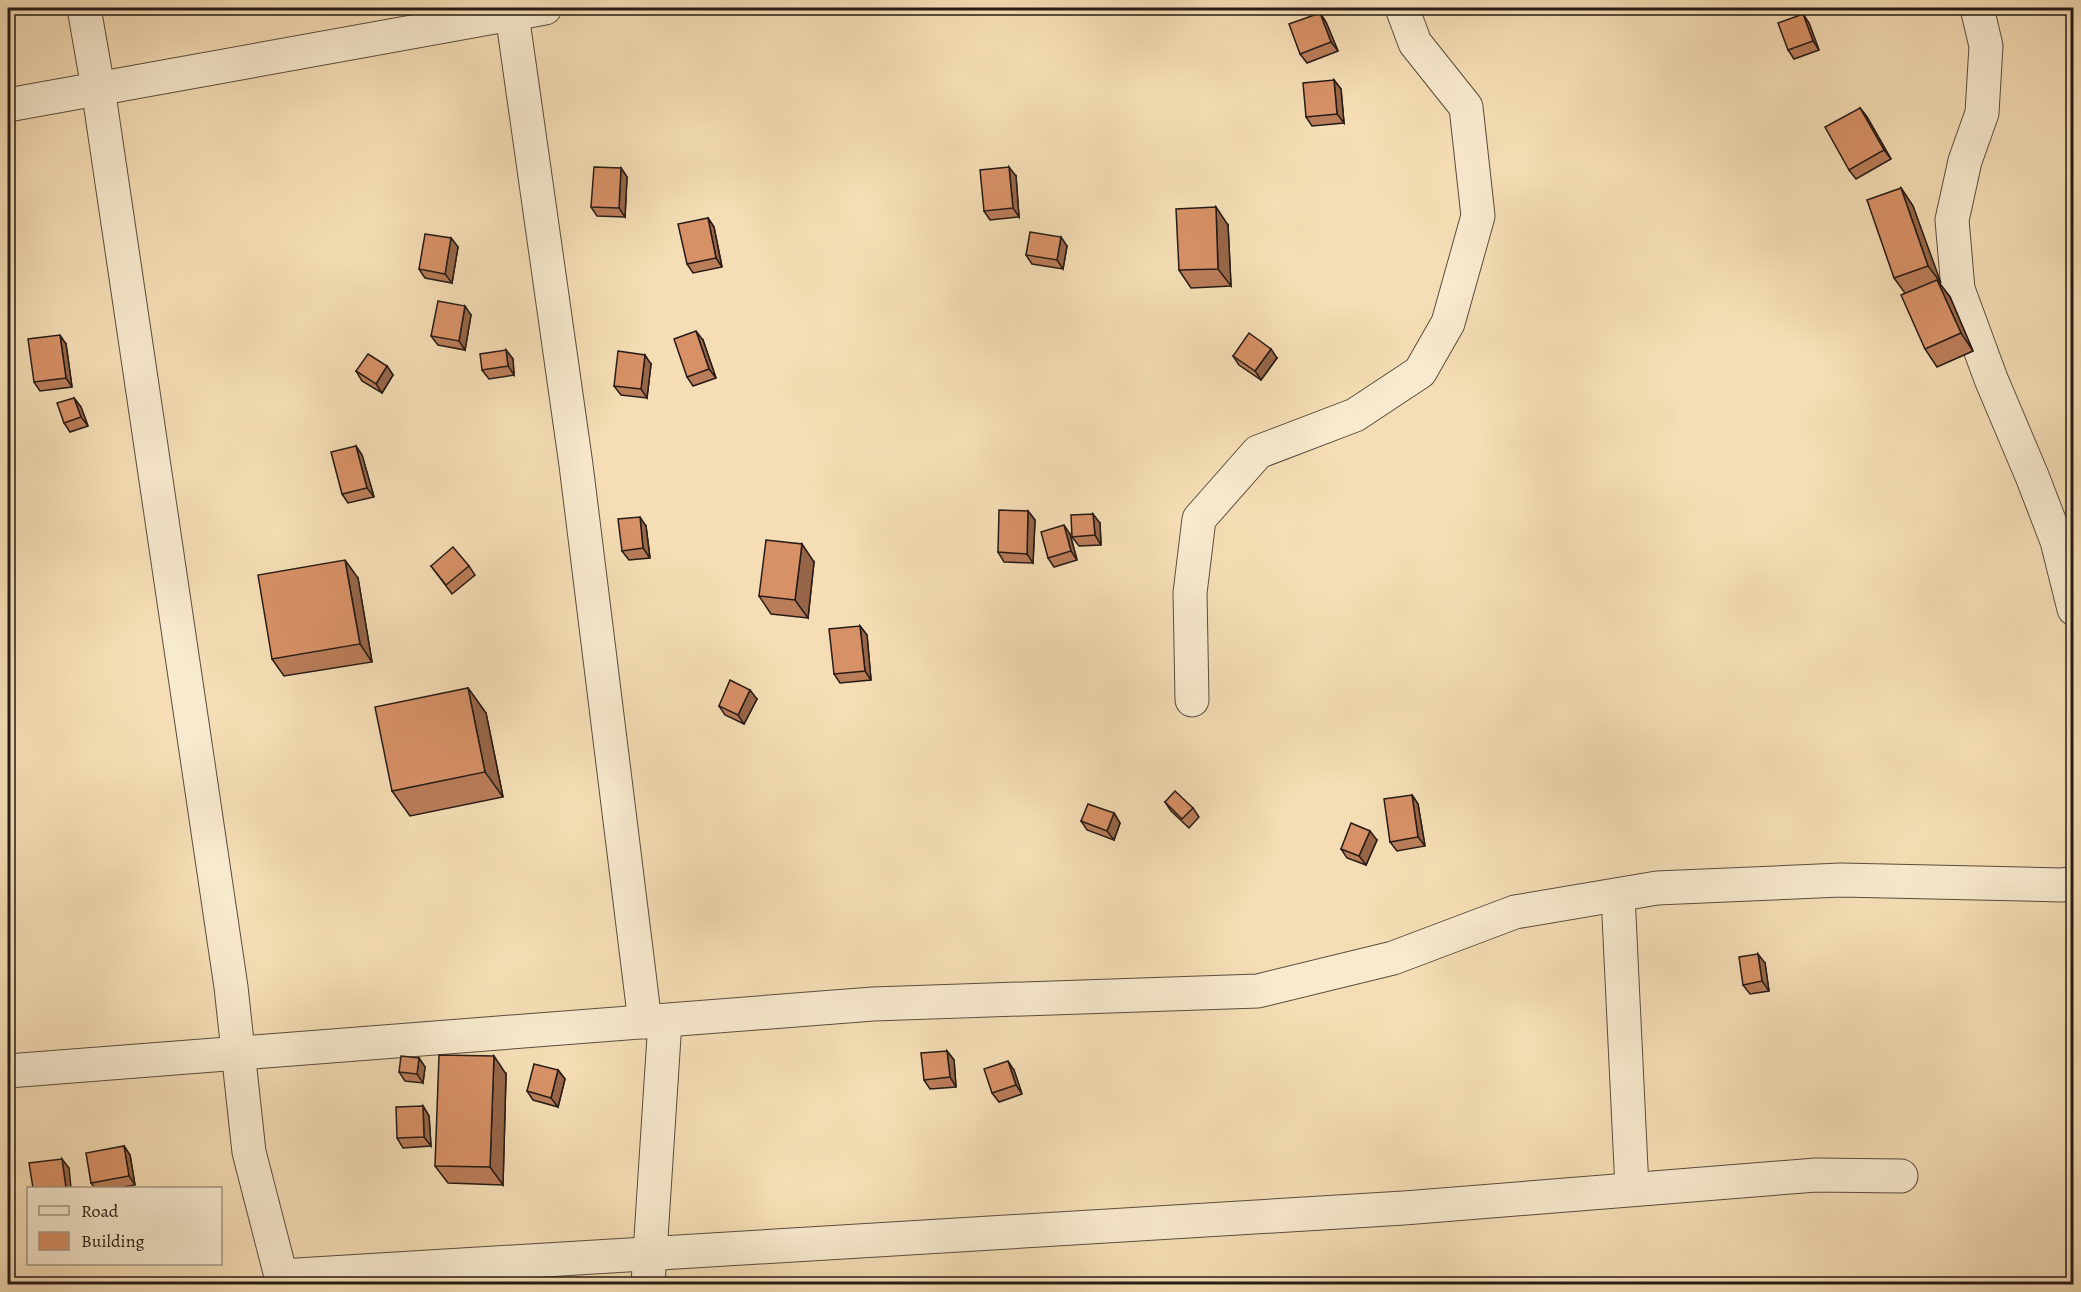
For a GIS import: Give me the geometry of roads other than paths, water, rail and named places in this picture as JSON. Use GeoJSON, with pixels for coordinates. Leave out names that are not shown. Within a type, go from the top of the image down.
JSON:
{"type":"FeatureCollection","features":[{"type":"Feature","properties":{"kind":"street"},"geometry":{"type":"LineString","coordinates":[[84,8],[98,88],[231,987],[249,1152],[282,1280],[649,1269],[1816,1175],[1901,1176]]}},
{"type":"Feature","properties":{"kind":"street"},"geometry":{"type":"LineString","coordinates":[[8,105],[545,8]]}},
{"type":"Feature","properties":{"kind":"street"},"geometry":{"type":"LineString","coordinates":[[1192,700],[1190,593],[1199,519],[1258,452],[1355,414],[1420,372],[1448,323],[1478,216],[1466,107],[1415,43],[1402,8]]}},
{"type":"Feature","properties":{"kind":"street"},"geometry":{"type":"LineString","coordinates":[[1977,8],[1986,46],[1982,113],[1965,161],[1952,220],[1958,289],[2053,531],[2073,609]]}},
{"type":"Feature","properties":{"kind":"street"},"geometry":{"type":"LineString","coordinates":[[512,14],[655,1021],[649,1269]]}},
{"type":"Feature","properties":{"kind":"street"},"geometry":{"type":"LineString","coordinates":[[8,1071],[873,1004],[1258,991],[1393,958],[1515,912],[1657,888],[1841,880],[2073,884]]}},
{"type":"Feature","properties":{"kind":"street"},"geometry":{"type":"LineString","coordinates":[[1618,894],[1632,1189]]}}]}
